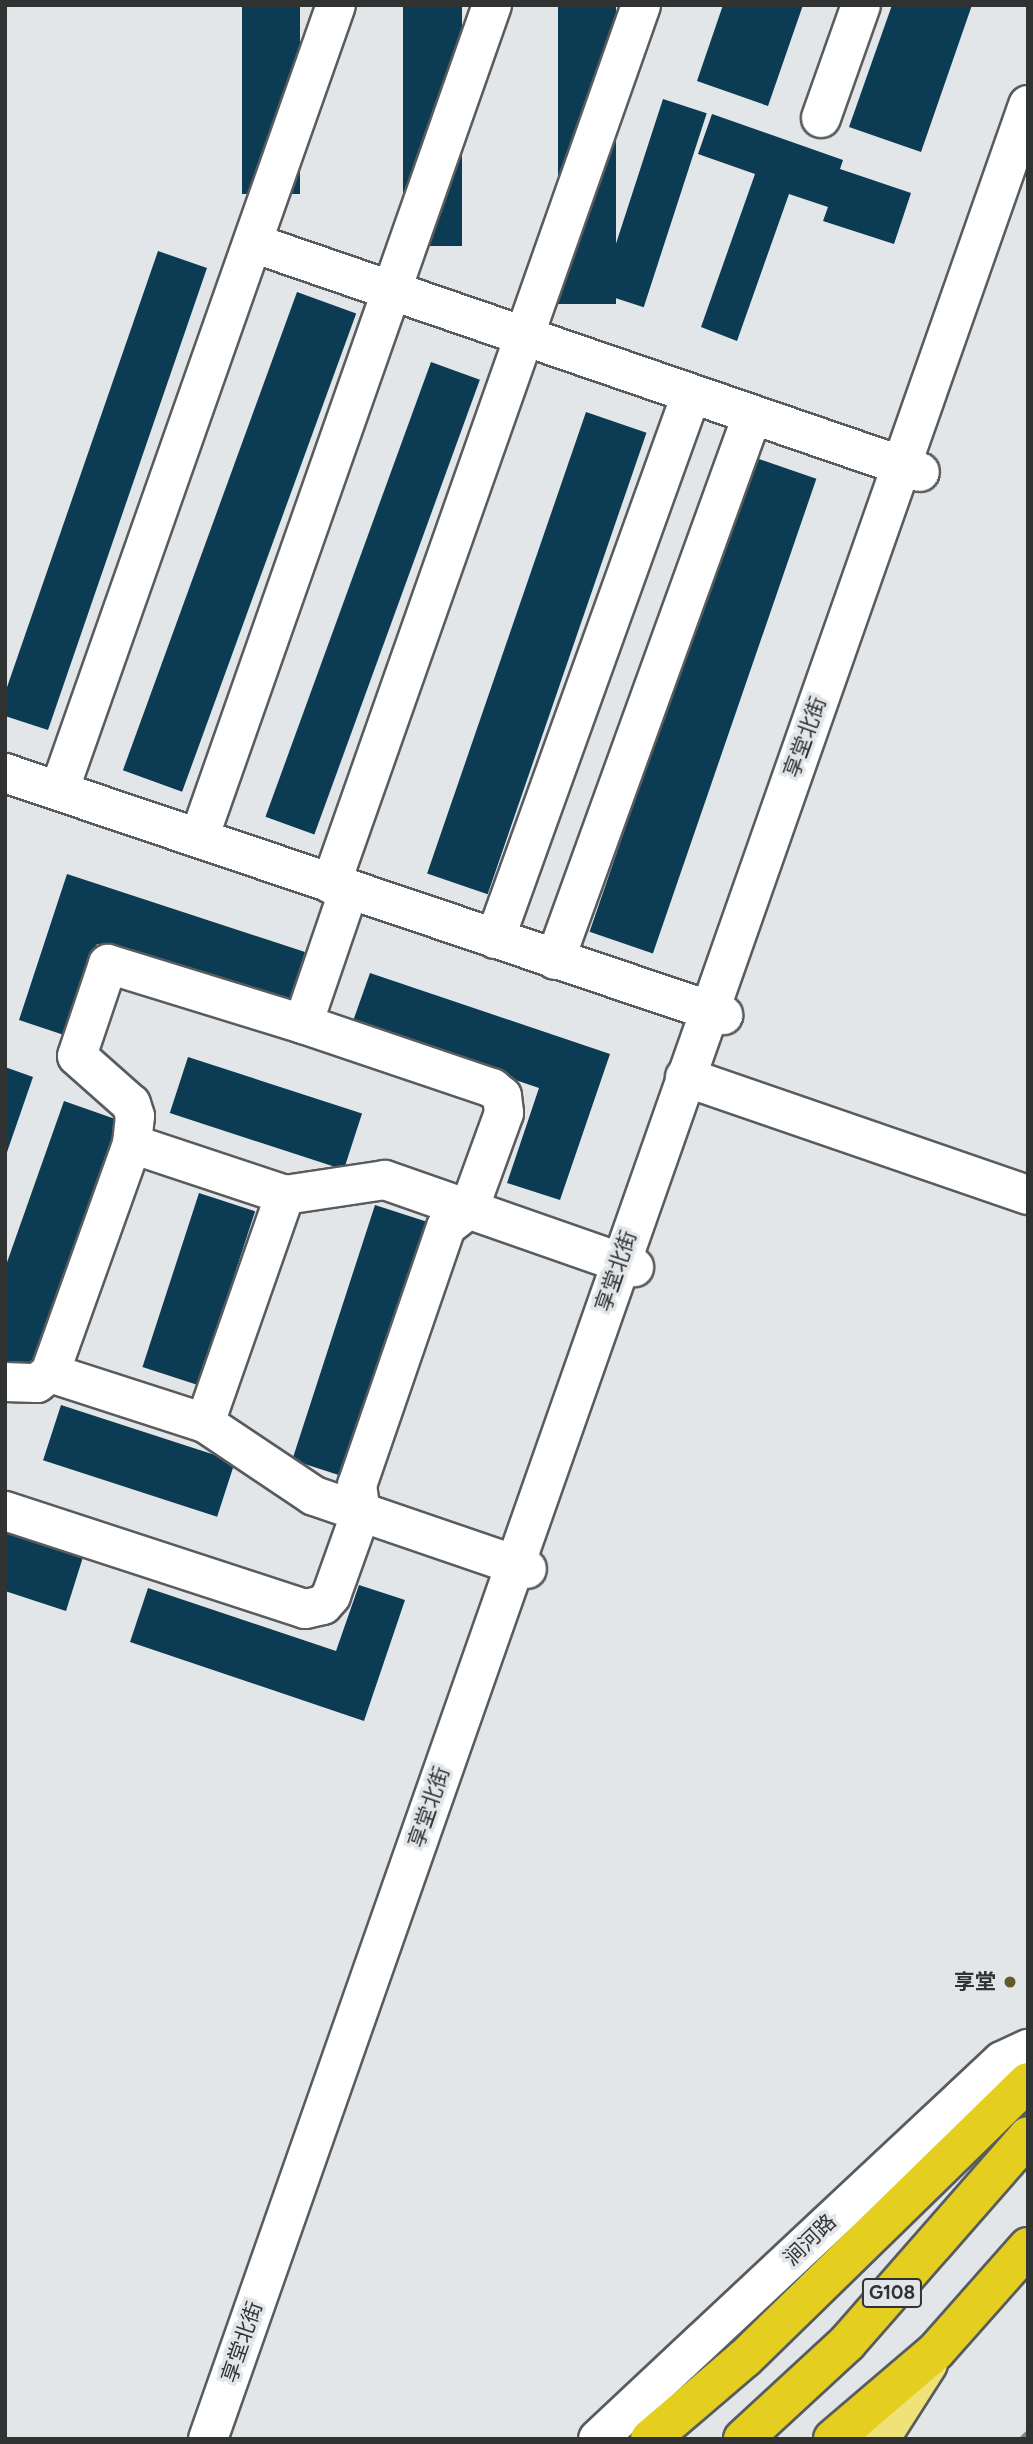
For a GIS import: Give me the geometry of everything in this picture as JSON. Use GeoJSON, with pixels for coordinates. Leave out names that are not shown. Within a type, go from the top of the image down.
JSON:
{"type":"FeatureCollection","features":[{"type":"Feature","properties":{"kind":"highway"},"geometry":{"type":"LineString","coordinates":[[650,2439],[745,2358],[1028,2082]]}},
{"type":"Feature","properties":{"kind":"highway","name":"G108"},"geometry":{"type":"LineString","coordinates":[[743,2439],[847,2343],[1028,2136]]}},
{"type":"Feature","properties":{"kind":"highway"},"geometry":{"type":"LineString","coordinates":[[833,2439],[936,2351],[1028,2247]]}},
{"type":"Feature","properties":{"kind":"main road"},"geometry":{"type":"LineString","coordinates":[[880,2439],[936,2351]]}},
{"type":"Feature","properties":{"kind":"street"},"geometry":{"type":"LineString","coordinates":[[59,791],[336,5]]}},
{"type":"Feature","properties":{"kind":"street"},"geometry":{"type":"LineString","coordinates":[[199,838],[395,292],[492,5]]}},
{"type":"Feature","properties":{"kind":"street"},"geometry":{"type":"LineString","coordinates":[[303,1024],[340,887],[522,336],[642,5]]}},
{"type":"Feature","properties":{"kind":"street"},"geometry":{"type":"LineString","coordinates":[[821,118],[861,5]]}},
{"type":"Feature","properties":{"kind":"street","name":"享堂北街"},"geometry":{"type":"LineString","coordinates":[[208,2439],[715,1012],[911,469],[1021,174],[1028,105]]}},
{"type":"Feature","properties":{"kind":"street"},"geometry":{"type":"LineString","coordinates":[[253,243],[911,469]]}},
{"type":"Feature","properties":{"kind":"street"},"geometry":{"type":"LineString","coordinates":[[495,939],[691,395]]}},
{"type":"Feature","properties":{"kind":"street"},"geometry":{"type":"LineString","coordinates":[[555,960],[752,416]]}},
{"type":"Feature","properties":{"kind":"street"},"geometry":{"type":"LineString","coordinates":[[5,772],[715,1012]]}},
{"type":"Feature","properties":{"kind":"street"},"geometry":{"type":"LineString","coordinates":[[5,1382],[37,1382],[50,1373],[132,1144],[135,1116],[131,1104],[77,1056],[108,964],[303,1024],[492,1088],[502,1096],[504,1113],[469,1209],[446,1227],[357,1485],[361,1512],[331,1596],[323,1605],[305,1609],[5,1511]]}},
{"type":"Feature","properties":{"kind":"street"},"geometry":{"type":"LineString","coordinates":[[692,1079],[1028,1195]]}},
{"type":"Feature","properties":{"kind":"street"},"geometry":{"type":"LineString","coordinates":[[132,1144],[285,1195],[385,1180],[627,1264]]}},
{"type":"Feature","properties":{"kind":"street"},"geometry":{"type":"LineString","coordinates":[[205,1423],[285,1195]]}},
{"type":"Feature","properties":{"kind":"street"},"geometry":{"type":"LineString","coordinates":[[50,1373],[205,1423],[314,1496],[520,1566]]}},
{"type":"Feature","properties":{"kind":"street","name":"享堂北街"},"geometry":{"type":"LineString","coordinates":[[226,2439],[520,1566]]}},
{"type":"Feature","properties":{"kind":"street","name":"涧河路"},"geometry":{"type":"LineString","coordinates":[[598,2439],[1002,2061],[1028,2049]]}},
{"type":"Feature","properties":{"kind":"building"},"geometry":{"type":"Polygon","coordinates":[[[242,5],[300,5],[300,194],[242,194],[242,5]]]}},
{"type":"Feature","properties":{"kind":"building"},"geometry":{"type":"Polygon","coordinates":[[[403,5],[462,5],[462,246],[403,246],[403,5]]]}},
{"type":"Feature","properties":{"kind":"building"},"geometry":{"type":"Polygon","coordinates":[[[558,5],[616,5],[616,304],[558,304],[558,5]]]}},
{"type":"Feature","properties":{"kind":"building"},"geometry":{"type":"Polygon","coordinates":[[[723,5],[803,5],[768,106],[697,81],[723,5]]]}},
{"type":"Feature","properties":{"kind":"building"},"geometry":{"type":"Polygon","coordinates":[[[892,5],[972,5],[921,152],[849,127],[892,5]]]}},
{"type":"Feature","properties":{"kind":"building"},"geometry":{"type":"Polygon","coordinates":[[[663,99],[707,113],[644,307],[600,293],[663,99]]]}},
{"type":"Feature","properties":{"kind":"building"},"geometry":{"type":"Polygon","coordinates":[[[712,114],[843,160],[840,169],[911,193],[894,244],[823,221],[828,207],[789,194],[737,341],[701,327],[755,174],[698,154],[712,114]]]}},
{"type":"Feature","properties":{"kind":"building"},"geometry":{"type":"Polygon","coordinates":[[[158,251],[207,268],[48,730],[5,716],[5,693],[158,251]]]}},
{"type":"Feature","properties":{"kind":"building"},"geometry":{"type":"Polygon","coordinates":[[[297,292],[356,314],[182,792],[123,770],[297,292]]]}},
{"type":"Feature","properties":{"kind":"building"},"geometry":{"type":"Polygon","coordinates":[[[431,362],[480,380],[314,835],[265,817],[431,362]]]}},
{"type":"Feature","properties":{"kind":"building"},"geometry":{"type":"Polygon","coordinates":[[[586,412],[647,433],[488,894],[427,873],[586,412]]]}},
{"type":"Feature","properties":{"kind":"building"},"geometry":{"type":"Polygon","coordinates":[[[753,457],[816,479],[653,953],[590,932],[753,457]]]}},
{"type":"Feature","properties":{"kind":"building"},"geometry":{"type":"Polygon","coordinates":[[[67,874],[305,952],[287,1007],[97,944],[67,1036],[19,1020],[67,874]]]}},
{"type":"Feature","properties":{"kind":"building"},"geometry":{"type":"Polygon","coordinates":[[[370,973],[610,1054],[560,1200],[507,1183],[539,1088],[352,1024],[370,973]]]}},
{"type":"Feature","properties":{"kind":"building"},"geometry":{"type":"Polygon","coordinates":[[[188,1057],[362,1114],[344,1170],[170,1113],[188,1057]]]}},
{"type":"Feature","properties":{"kind":"building"},"geometry":{"type":"Polygon","coordinates":[[[5,1067],[33,1077],[6,1155],[5,1155],[5,1067]]]}},
{"type":"Feature","properties":{"kind":"building"},"geometry":{"type":"Polygon","coordinates":[[[64,1101],[118,1120],[29,1372],[5,1364],[5,1268],[64,1101]]]}},
{"type":"Feature","properties":{"kind":"building"},"geometry":{"type":"Polygon","coordinates":[[[199,1193],[255,1211],[199,1385],[142,1367],[199,1193]]]}},
{"type":"Feature","properties":{"kind":"building"},"geometry":{"type":"Polygon","coordinates":[[[375,1205],[429,1223],[346,1477],[292,1460],[375,1205]]]}},
{"type":"Feature","properties":{"kind":"building"},"geometry":{"type":"Polygon","coordinates":[[[61,1405],[235,1462],[217,1517],[43,1460],[61,1405]]]}},
{"type":"Feature","properties":{"kind":"building"},"geometry":{"type":"Polygon","coordinates":[[[5,1531],[83,1557],[66,1611],[5,1591],[5,1531]]]}},
{"type":"Feature","properties":{"kind":"building"},"geometry":{"type":"Polygon","coordinates":[[[359,1585],[405,1600],[364,1721],[130,1642],[148,1588],[336,1651],[359,1585]]]}},
{"type":"Feature","properties":{"kind":"railway"},"geometry":{"type":"LineString","coordinates":[[1021,2439],[1028,2432]]}},
{"type":"Feature","properties":{"kind":"place","name":"享堂"},"geometry":{"type":"Point","coordinates":[1010,1982]}}]}
